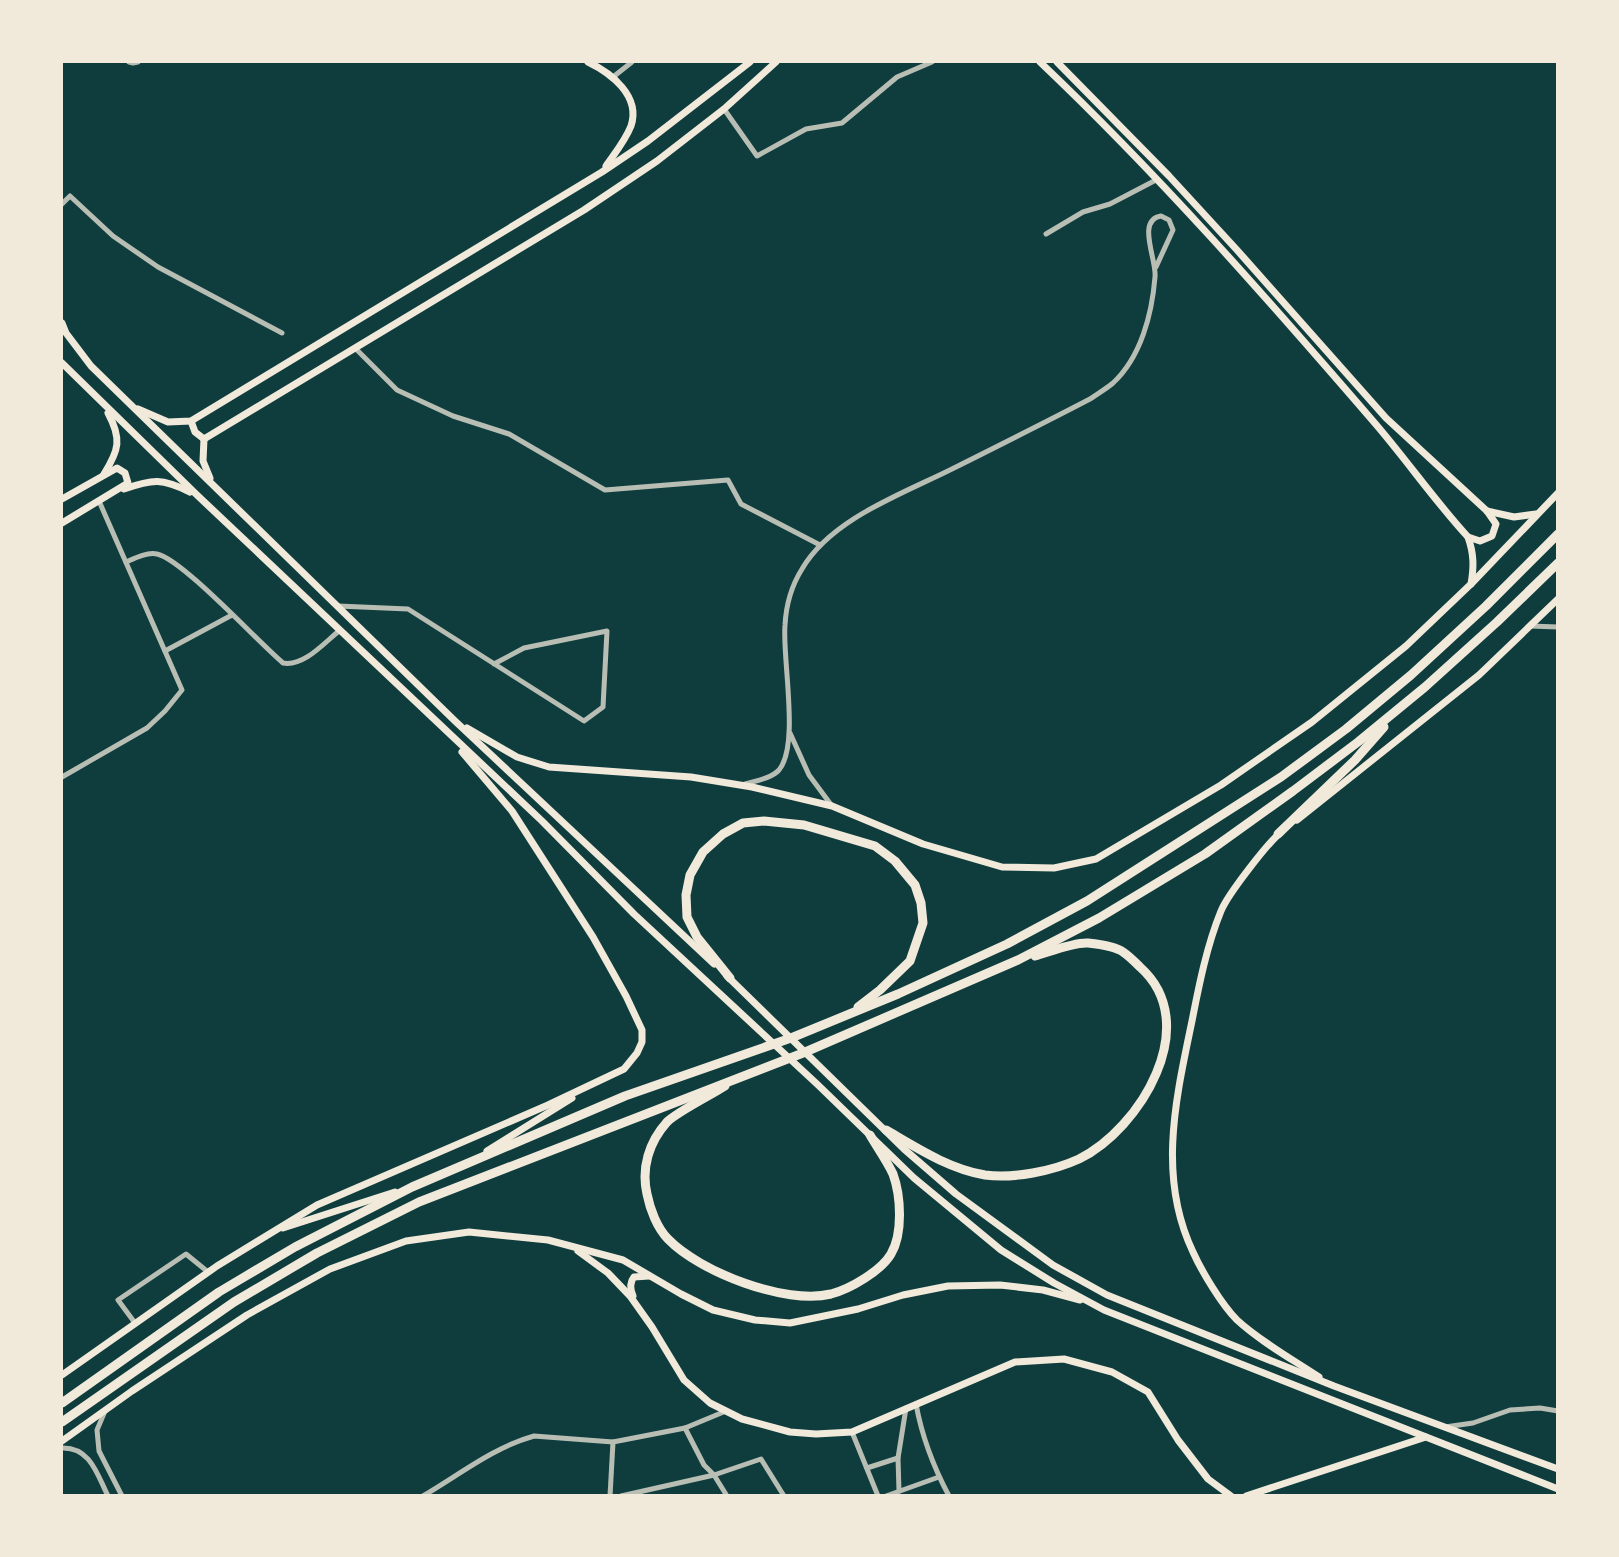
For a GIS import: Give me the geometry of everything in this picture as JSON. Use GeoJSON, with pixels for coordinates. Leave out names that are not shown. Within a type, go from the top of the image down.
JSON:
{"type":"FeatureCollection","features":[{"type":"Feature","properties":{"kind":"highway"},"geometry":{"type":"LineString","coordinates":[[62,1403],[219,1292],[295,1247],[412,1187],[625,1096],[791,1038],[848,1015],[1007,944],[1087,902],[1281,777],[1346,729],[1411,675],[1486,606],[1557,534]]}},
{"type":"Feature","properties":{"kind":"highway"},"geometry":{"type":"LineString","coordinates":[[62,1422],[234,1302],[317,1253],[419,1202],[803,1053],[1018,960],[1099,918],[1205,854],[1293,791],[1400,708],[1497,622],[1557,563]]}},
{"type":"Feature","properties":{"kind":"highway"},"geometry":{"type":"LineString","coordinates":[[1278,834],[1355,760],[1400,708]]}},
{"type":"Feature","properties":{"kind":"highway"},"geometry":{"type":"LineString","coordinates":[[730,978],[697,937],[687,917],[686,896],[690,875],[703,852],[723,834],[742,823],[764,821],[804,825],[875,846],[895,861],[915,885],[921,903],[923,923],[910,961],[880,990],[848,1015]]}},
{"type":"Feature","properties":{"kind":"highway"},"geometry":{"type":"LineString","coordinates":[[886,1130],[944,1163],[986,1175],[1038,1173],[1079,1158],[1111,1137],[1132,1116],[1150,1086],[1165,1048],[1166,1021],[1160,994],[1148,974],[1122,950],[1086,943],[1018,960]]}},
{"type":"Feature","properties":{"kind":"highway"},"geometry":{"type":"LineString","coordinates":[[745,1074],[668,1121],[652,1143],[644,1171],[649,1203],[666,1237],[687,1256],[697,1261],[744,1283],[793,1295],[830,1294],[852,1287],[872,1273],[891,1254],[898,1233],[900,1205],[892,1174],[870,1135]]}},
{"type":"Feature","properties":{"kind":"main road"},"geometry":{"type":"LineString","coordinates":[[588,62],[604,69],[621,85],[631,103],[632,123],[623,143],[602,171]]}},
{"type":"Feature","properties":{"kind":"main road"},"geometry":{"type":"LineString","coordinates":[[134,407],[168,422],[191,421],[602,171],[648,141],[750,62]]}},
{"type":"Feature","properties":{"kind":"main road"},"geometry":{"type":"LineString","coordinates":[[204,439],[584,210],[657,161],[724,109],[776,62]]}},
{"type":"Feature","properties":{"kind":"main road"},"geometry":{"type":"LineString","coordinates":[[1040,62],[1090,109],[1261,292],[1374,422],[1468,537],[1473,550],[1474,562],[1471,584]]}},
{"type":"Feature","properties":{"kind":"main road"},"geometry":{"type":"LineString","coordinates":[[1057,62],[1222,234],[1314,334],[1386,418],[1487,511],[1496,524],[1492,536],[1480,541],[1468,537]]}},
{"type":"Feature","properties":{"kind":"main road"},"geometry":{"type":"LineString","coordinates":[[62,323],[66,333],[91,366],[455,721],[730,978],[886,1130],[956,1194],[1053,1265],[1107,1295],[1334,1386],[1557,1469]]}},
{"type":"Feature","properties":{"kind":"main road"},"geometry":{"type":"LineString","coordinates":[[62,363],[106,408],[447,734],[503,784],[634,914],[817,1084],[934,1197],[1001,1250],[1054,1283],[1114,1314],[1557,1489]]}},
{"type":"Feature","properties":{"kind":"main road"},"geometry":{"type":"LineString","coordinates":[[103,475],[117,452],[118,439],[116,427],[106,408]]}},
{"type":"Feature","properties":{"kind":"main road"},"geometry":{"type":"LineString","coordinates":[[191,421],[195,432],[204,439]]}},
{"type":"Feature","properties":{"kind":"main road"},"geometry":{"type":"LineString","coordinates":[[204,439],[203,461],[211,481]]}},
{"type":"Feature","properties":{"kind":"main road"},"geometry":{"type":"LineString","coordinates":[[62,499],[117,468],[125,473],[128,483],[62,523]]}},
{"type":"Feature","properties":{"kind":"main road"},"geometry":{"type":"LineString","coordinates":[[113,492],[156,480],[172,483],[198,496]]}},
{"type":"Feature","properties":{"kind":"main road"},"geometry":{"type":"LineString","coordinates":[[455,721],[517,757],[549,767],[607,773],[691,777],[740,785],[832,806],[923,844],[1002,867],[1054,868],[1096,859],[1131,840],[1221,785],[1312,722],[1406,646],[1471,584],[1557,493]]}},
{"type":"Feature","properties":{"kind":"main road"},"geometry":{"type":"LineString","coordinates":[[1487,511],[1514,517],[1539,513]]}},
{"type":"Feature","properties":{"kind":"main road"},"geometry":{"type":"LineString","coordinates":[[1334,1386],[1278,1350],[1237,1319],[1212,1286],[1193,1252],[1180,1220],[1174,1189],[1171,1143],[1181,1074],[1201,980],[1221,910],[1251,867],[1278,834],[1479,675],[1557,599]]}},
{"type":"Feature","properties":{"kind":"main road"},"geometry":{"type":"LineString","coordinates":[[62,1375],[208,1272],[317,1205],[624,1069],[637,1053],[642,1042],[642,1030],[593,937],[512,811],[447,734]]}},
{"type":"Feature","properties":{"kind":"main road"},"geometry":{"type":"LineString","coordinates":[[472,1161],[594,1083]]}},
{"type":"Feature","properties":{"kind":"main road"},"geometry":{"type":"LineString","coordinates":[[270,1233],[412,1187]]}},
{"type":"Feature","properties":{"kind":"main road"},"geometry":{"type":"LineString","coordinates":[[62,1441],[247,1315],[330,1269],[406,1241],[469,1232],[548,1240],[623,1260],[713,1310],[755,1320],[790,1323],[858,1309],[903,1295],[948,1286],[1000,1285],[1032,1289],[1092,1303]]}},
{"type":"Feature","properties":{"kind":"main road"},"geometry":{"type":"LineString","coordinates":[[573,1247],[608,1273],[630,1296],[684,1380],[710,1403],[742,1419],[790,1432],[816,1434],[852,1432],[1015,1362],[1064,1359],[1112,1372],[1148,1392],[1178,1440],[1208,1479],[1231,1496]]}},
{"type":"Feature","properties":{"kind":"main road"},"geometry":{"type":"LineString","coordinates":[[636,1304],[630,1289],[631,1280],[634,1277],[649,1275]]}},
{"type":"Feature","properties":{"kind":"main road"},"geometry":{"type":"LineString","coordinates":[[1246,1496],[1426,1437]]}},
{"type":"Feature","properties":{"kind":"street"},"geometry":{"type":"LineString","coordinates":[[129,62],[138,62]]}},
{"type":"Feature","properties":{"kind":"street"},"geometry":{"type":"LineString","coordinates":[[612,77],[632,62]]}},
{"type":"Feature","properties":{"kind":"street"},"geometry":{"type":"LineString","coordinates":[[724,109],[757,156],[806,129],[842,123],[897,77],[932,62]]}},
{"type":"Feature","properties":{"kind":"street"},"geometry":{"type":"LineString","coordinates":[[1046,234],[1083,212],[1110,204],[1156,180]]}},
{"type":"Feature","properties":{"kind":"street"},"geometry":{"type":"LineString","coordinates":[[62,204],[70,196],[113,236],[158,267],[282,333]]}},
{"type":"Feature","properties":{"kind":"street"},"geometry":{"type":"LineString","coordinates":[[740,785],[770,777],[780,769],[790,732],[785,626],[790,596],[801,569],[820,545],[855,518],[1090,399],[1113,383],[1129,364],[1144,333],[1151,306],[1156,267],[1173,230],[1169,220],[1161,216],[1152,220],[1148,229],[1156,267]]}},
{"type":"Feature","properties":{"kind":"street"},"geometry":{"type":"LineString","coordinates":[[356,348],[397,390],[453,416],[509,434],[605,490],[728,480],[741,504],[820,545]]}},
{"type":"Feature","properties":{"kind":"street"},"geometry":{"type":"LineString","coordinates":[[62,777],[147,728],[182,690],[99,501]]}},
{"type":"Feature","properties":{"kind":"street"},"geometry":{"type":"LineString","coordinates":[[126,562],[155,553],[167,557],[283,663],[288,664],[303,659],[340,630]]}},
{"type":"Feature","properties":{"kind":"street"},"geometry":{"type":"LineString","coordinates":[[338,606],[408,609],[494,664],[584,721],[603,707],[607,631],[524,648],[494,664]]}},
{"type":"Feature","properties":{"kind":"street"},"geometry":{"type":"LineString","coordinates":[[165,651],[232,615]]}},
{"type":"Feature","properties":{"kind":"street"},"geometry":{"type":"LineString","coordinates":[[1530,626],[1557,627]]}},
{"type":"Feature","properties":{"kind":"street"},"geometry":{"type":"LineString","coordinates":[[790,732],[809,775],[832,806]]}},
{"type":"Feature","properties":{"kind":"street"},"geometry":{"type":"LineString","coordinates":[[135,1323],[118,1299],[186,1254],[208,1272]]}},
{"type":"Feature","properties":{"kind":"street"},"geometry":{"type":"LineString","coordinates":[[916,1404],[921,1428],[939,1477],[949,1496]]}},
{"type":"Feature","properties":{"kind":"street"},"geometry":{"type":"LineString","coordinates":[[899,1491],[898,1458],[906,1408]]}},
{"type":"Feature","properties":{"kind":"street"},"geometry":{"type":"LineString","coordinates":[[1442,1427],[1473,1423],[1510,1410],[1540,1408],[1557,1411]]}},
{"type":"Feature","properties":{"kind":"street"},"geometry":{"type":"LineString","coordinates":[[106,1410],[97,1430],[99,1451],[122,1496]]}},
{"type":"Feature","properties":{"kind":"street"},"geometry":{"type":"LineString","coordinates":[[423,1496],[522,1439],[534,1436],[613,1442],[685,1428],[726,1411]]}},
{"type":"Feature","properties":{"kind":"street"},"geometry":{"type":"LineString","coordinates":[[685,1428],[704,1465],[714,1475],[727,1496]]}},
{"type":"Feature","properties":{"kind":"street"},"geometry":{"type":"LineString","coordinates":[[852,1432],[878,1496]]}},
{"type":"Feature","properties":{"kind":"street"},"geometry":{"type":"LineString","coordinates":[[610,1496],[613,1442]]}},
{"type":"Feature","properties":{"kind":"street"},"geometry":{"type":"LineString","coordinates":[[62,1448],[76,1449],[92,1462],[108,1496]]}},
{"type":"Feature","properties":{"kind":"street"},"geometry":{"type":"LineString","coordinates":[[867,1468],[898,1458]]}},
{"type":"Feature","properties":{"kind":"street"},"geometry":{"type":"LineString","coordinates":[[621,1496],[714,1475],[761,1459],[784,1496]]}},
{"type":"Feature","properties":{"kind":"street"},"geometry":{"type":"LineString","coordinates":[[886,1496],[939,1477]]}}]}
